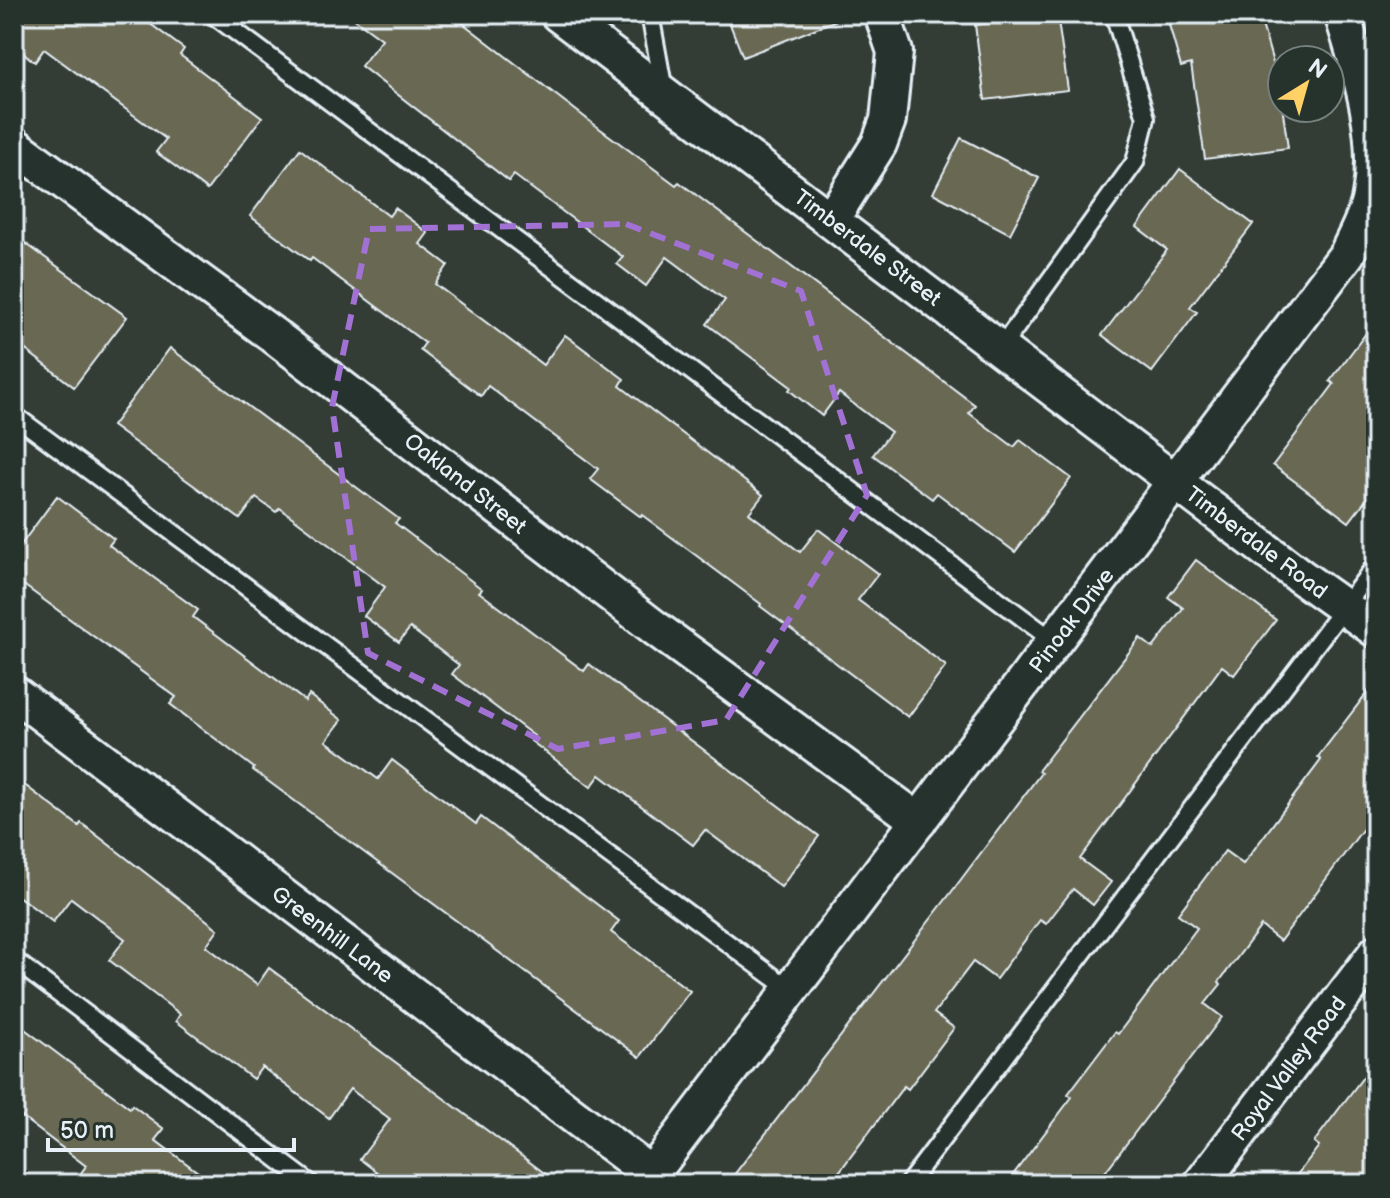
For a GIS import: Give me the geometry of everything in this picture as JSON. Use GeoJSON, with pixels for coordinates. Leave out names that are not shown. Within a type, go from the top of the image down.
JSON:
{"type":"FeatureCollection","features":[{"type":"Feature","properties":{"kind":"street","name":"Timberdale Street"},"geometry":{"type":"LineString","coordinates":[[558,14],[1176,482]]}},
{"type":"Feature","properties":{"kind":"street"},"geometry":{"type":"LineString","coordinates":[[831,220],[879,144],[888,120],[895,52],[882,14]]}},
{"type":"Feature","properties":{"kind":"street","name":"Pinoak Drive"},"geometry":{"type":"LineString","coordinates":[[648,1179],[1347,254],[1370,198],[1372,157],[1365,88],[1342,14]]}},
{"type":"Feature","properties":{"kind":"street","name":"Oakland Street"},"geometry":{"type":"LineString","coordinates":[[14,145],[273,335],[655,628],[919,821]]}},
{"type":"Feature","properties":{"kind":"street","name":"Timberdale Road"},"geometry":{"type":"LineString","coordinates":[[1176,482],[1376,630]]}},
{"type":"Feature","properties":{"kind":"street","name":"Greenhill Lane"},"geometry":{"type":"LineString","coordinates":[[14,693],[648,1179]]}},
{"type":"Feature","properties":{"kind":"street","name":"Royal Valley Road"},"geometry":{"type":"LineString","coordinates":[[1201,1184],[1376,953]]}},
{"type":"Feature","properties":{"kind":"lane"},"geometry":{"type":"LineString","coordinates":[[212,14],[1055,642]]}},
{"type":"Feature","properties":{"kind":"lane"},"geometry":{"type":"LineString","coordinates":[[650,14],[665,94]]}},
{"type":"Feature","properties":{"kind":"lane"},"geometry":{"type":"LineString","coordinates":[[1001,348],[1135,162],[1146,118],[1114,14]]}},
{"type":"Feature","properties":{"kind":"lane"},"geometry":{"type":"LineString","coordinates":[[14,415],[791,990]]}},
{"type":"Feature","properties":{"kind":"lane"},"geometry":{"type":"LineString","coordinates":[[908,1184],[1376,565]]}},
{"type":"Feature","properties":{"kind":"lane"},"geometry":{"type":"LineString","coordinates":[[14,960],[311,1184]]}},
{"type":"Feature","properties":{"kind":"highlighted area"},"geometry":{"type":"Polygon","coordinates":[[[626,224],[801,291],[867,495],[726,720],[558,749],[368,653],[332,407],[369,229],[626,224]]]}},
{"type":"Feature","properties":{"kind":"building"},"geometry":{"type":"Polygon","coordinates":[[[14,14],[137,14],[184,49],[180,55],[262,117],[207,190],[156,152],[166,139],[44,49],[35,62],[14,46],[14,14]]]}},
{"type":"Feature","properties":{"kind":"building"},"geometry":{"type":"Polygon","coordinates":[[[348,14],[451,14],[591,122],[676,185],[679,182],[975,405],[969,413],[1014,447],[1020,440],[1071,478],[1015,552],[937,493],[932,499],[873,455],[891,432],[839,393],[822,416],[789,390],[791,387],[707,324],[725,300],[667,257],[646,286],[617,264],[623,257],[514,175],[509,181],[361,66],[382,39],[348,14]]]}},
{"type":"Feature","properties":{"kind":"building"},"geometry":{"type":"Polygon","coordinates":[[[726,14],[846,14],[847,16],[743,57],[726,14]]]}},
{"type":"Feature","properties":{"kind":"building"},"geometry":{"type":"Polygon","coordinates":[[[1057,14],[1068,90],[985,100],[975,25],[1057,14]]]}},
{"type":"Feature","properties":{"kind":"building"},"geometry":{"type":"Polygon","coordinates":[[[1166,14],[1259,14],[1268,44],[1266,124],[1285,124],[1288,148],[1205,159],[1191,64],[1181,67],[1166,14]]]}},
{"type":"Feature","properties":{"kind":"building"},"geometry":{"type":"Polygon","coordinates":[[[961,138],[1039,178],[1010,234],[933,193],[961,138]]]}},
{"type":"Feature","properties":{"kind":"building"},"geometry":{"type":"Polygon","coordinates":[[[300,149],[389,216],[395,208],[428,233],[420,244],[448,265],[435,284],[543,365],[565,335],[624,379],[620,386],[763,495],[749,513],[800,552],[818,529],[878,574],[858,600],[946,666],[908,717],[590,479],[598,469],[488,386],[481,396],[420,350],[425,343],[312,258],[310,261],[250,216],[300,149]]]}},
{"type":"Feature","properties":{"kind":"building"},"geometry":{"type":"Polygon","coordinates":[[[1180,169],[1253,224],[1190,307],[1197,312],[1152,372],[1102,335],[1167,250],[1137,227],[1180,169]]]}},
{"type":"Feature","properties":{"kind":"building"},"geometry":{"type":"Polygon","coordinates":[[[14,235],[127,317],[74,387],[14,341],[14,235]]]}},
{"type":"Feature","properties":{"kind":"building"},"geometry":{"type":"Polygon","coordinates":[[[1376,320],[1376,487],[1349,522],[1273,465],[1334,384],[1330,381],[1376,320]]]}},
{"type":"Feature","properties":{"kind":"building"},"geometry":{"type":"Polygon","coordinates":[[[170,348],[399,519],[395,523],[482,589],[479,592],[584,671],[589,664],[819,836],[781,887],[705,830],[693,845],[600,775],[591,787],[531,741],[534,736],[452,674],[459,665],[410,628],[399,642],[364,616],[385,587],[280,508],[276,512],[256,498],[240,519],[112,426],[170,348]]]}},
{"type":"Feature","properties":{"kind":"building"},"geometry":{"type":"Polygon","coordinates":[[[57,496],[114,539],[109,545],[198,610],[193,617],[305,701],[309,695],[342,720],[326,741],[378,779],[392,760],[476,824],[481,817],[619,921],[611,932],[690,991],[640,1057],[253,770],[170,704],[176,697],[14,578],[14,554],[57,496]]]}},
{"type":"Feature","properties":{"kind":"building"},"geometry":{"type":"Polygon","coordinates":[[[1196,560],[1276,620],[1234,675],[1222,666],[1080,859],[1111,882],[1093,905],[1073,889],[1046,924],[1040,920],[996,979],[973,962],[934,1013],[954,1028],[908,1089],[904,1086],[830,1184],[727,1184],[950,894],[1041,773],[1038,771],[1140,638],[1153,648],[1183,608],[1168,597],[1196,560]]]}},
{"type":"Feature","properties":{"kind":"building"},"geometry":{"type":"Polygon","coordinates":[[[1376,681],[1376,811],[1304,909],[1280,941],[1261,926],[1205,1004],[1222,1017],[1096,1184],[1006,1184],[1072,1097],[1068,1094],[1115,1032],[1118,1034],[1197,928],[1178,914],[1225,851],[1243,864],[1376,681]]]}},
{"type":"Feature","properties":{"kind":"building"},"geometry":{"type":"Polygon","coordinates":[[[14,777],[79,826],[81,823],[218,929],[206,946],[257,985],[269,968],[559,1184],[392,1184],[360,1159],[390,1119],[350,1089],[329,1118],[262,1067],[253,1079],[176,1021],[180,1014],[109,960],[125,939],[71,898],[53,922],[14,893],[14,777]]]}},
{"type":"Feature","properties":{"kind":"building"},"geometry":{"type":"Polygon","coordinates":[[[14,1021],[130,1108],[132,1105],[164,1129],[155,1140],[214,1184],[73,1184],[86,1166],[14,1111],[14,1021]]]}},
{"type":"Feature","properties":{"kind":"building"},"geometry":{"type":"Polygon","coordinates":[[[1376,1060],[1376,1173],[1368,1184],[1290,1184],[1319,1146],[1314,1142],[1376,1060]]]}}]}
